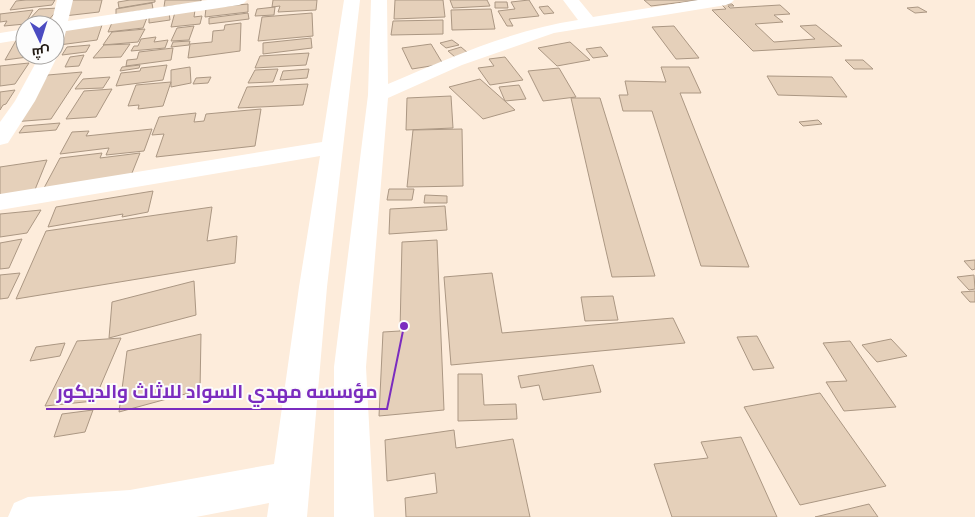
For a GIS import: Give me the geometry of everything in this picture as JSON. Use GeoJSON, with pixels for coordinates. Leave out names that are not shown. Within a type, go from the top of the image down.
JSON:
{"type":"FeatureCollection","features":[{"type":"Feature","properties":{"kind":"street"},"geometry":{"type":"LineString","coordinates":[[61,15],[65,0]]}},
{"type":"Feature","properties":{"kind":"street"},"geometry":{"type":"LineString","coordinates":[[65,30],[108,18],[239,0]]}},
{"type":"Feature","properties":{"kind":"street"},"geometry":{"type":"LineString","coordinates":[[287,517],[331,147],[352,0]]}},
{"type":"Feature","properties":{"kind":"street"},"geometry":{"type":"LineString","coordinates":[[354,517],[350,367],[378,95],[379,0]]}},
{"type":"Feature","properties":{"kind":"street"},"geometry":{"type":"LineString","coordinates":[[571,0],[588,22]]}},
{"type":"Feature","properties":{"kind":"street"},"geometry":{"type":"LineString","coordinates":[[634,0],[647,12]]}},
{"type":"Feature","properties":{"kind":"street"},"geometry":{"type":"LineString","coordinates":[[378,95],[456,61],[551,29],[726,0]]}},
{"type":"Feature","properties":{"kind":"street"},"geometry":{"type":"LineString","coordinates":[[0,38],[15,36]]}},
{"type":"Feature","properties":{"kind":"street"},"geometry":{"type":"LineString","coordinates":[[0,138],[26,101],[44,65]]}},
{"type":"Feature","properties":{"kind":"street"},"geometry":{"type":"LineString","coordinates":[[0,202],[331,147]]}},
{"type":"Feature","properties":{"kind":"street"},"geometry":{"type":"LineString","coordinates":[[28,517],[130,510],[291,480]]}},
{"type":"Feature","properties":{"kind":"building"},"geometry":{"type":"Polygon","coordinates":[[[55,0],[52,5],[10,10],[16,1],[55,0]]]}},
{"type":"Feature","properties":{"kind":"building"},"geometry":{"type":"Polygon","coordinates":[[[67,0],[102,0],[99,12],[64,15],[67,0]]]}},
{"type":"Feature","properties":{"kind":"building"},"geometry":{"type":"Polygon","coordinates":[[[155,0],[155,2],[119,8],[118,2],[155,0]]]}},
{"type":"Feature","properties":{"kind":"building"},"geometry":{"type":"Polygon","coordinates":[[[165,0],[201,0],[201,3],[164,7],[165,0]]]}},
{"type":"Feature","properties":{"kind":"building"},"geometry":{"type":"Polygon","coordinates":[[[273,0],[317,0],[316,10],[278,12],[280,6],[272,7],[273,0]]]}},
{"type":"Feature","properties":{"kind":"building"},"geometry":{"type":"Polygon","coordinates":[[[395,0],[443,0],[445,17],[394,19],[395,0]]]}},
{"type":"Feature","properties":{"kind":"building"},"geometry":{"type":"Polygon","coordinates":[[[450,0],[487,0],[490,6],[453,8],[450,0]]]}},
{"type":"Feature","properties":{"kind":"building"},"geometry":{"type":"Polygon","coordinates":[[[529,0],[539,16],[509,19],[513,26],[507,26],[498,11],[515,9],[511,2],[529,0]]]}},
{"type":"Feature","properties":{"kind":"building"},"geometry":{"type":"Polygon","coordinates":[[[644,0],[700,0],[651,6],[644,0]]]}},
{"type":"Feature","properties":{"kind":"building"},"geometry":{"type":"Polygon","coordinates":[[[495,2],[507,2],[508,8],[495,8],[495,2]]]}},
{"type":"Feature","properties":{"kind":"building"},"geometry":{"type":"Polygon","coordinates":[[[152,3],[153,9],[116,15],[116,9],[152,3]]]}},
{"type":"Feature","properties":{"kind":"building"},"geometry":{"type":"Polygon","coordinates":[[[248,4],[248,12],[205,17],[206,8],[248,4]]]}},
{"type":"Feature","properties":{"kind":"building"},"geometry":{"type":"Polygon","coordinates":[[[721,4],[732,4],[734,6],[728,6],[730,8],[780,5],[790,14],[774,15],[783,22],[755,24],[774,42],[815,39],[800,26],[816,25],[842,46],[753,51],[712,10],[726,9],[721,4]]]}},
{"type":"Feature","properties":{"kind":"building"},"geometry":{"type":"Polygon","coordinates":[[[548,6],[554,13],[544,14],[539,7],[548,6]]]}},
{"type":"Feature","properties":{"kind":"building"},"geometry":{"type":"Polygon","coordinates":[[[275,7],[274,15],[255,16],[257,9],[275,7]]]}},
{"type":"Feature","properties":{"kind":"building"},"geometry":{"type":"Polygon","coordinates":[[[918,7],[927,12],[915,13],[907,8],[918,7]]]}},
{"type":"Feature","properties":{"kind":"building"},"geometry":{"type":"Polygon","coordinates":[[[59,8],[53,15],[33,15],[39,9],[59,8]]]}},
{"type":"Feature","properties":{"kind":"building"},"geometry":{"type":"Polygon","coordinates":[[[491,9],[495,29],[452,30],[451,10],[491,9]]]}},
{"type":"Feature","properties":{"kind":"building"},"geometry":{"type":"Polygon","coordinates":[[[33,10],[30,15],[15,15],[15,25],[4,26],[7,21],[0,22],[0,14],[33,10]]]}},
{"type":"Feature","properties":{"kind":"building"},"geometry":{"type":"Polygon","coordinates":[[[195,10],[194,17],[202,16],[200,24],[171,27],[175,12],[195,10]]]}},
{"type":"Feature","properties":{"kind":"building"},"geometry":{"type":"Polygon","coordinates":[[[169,12],[170,20],[149,23],[149,15],[169,12]]]}},
{"type":"Feature","properties":{"kind":"building"},"geometry":{"type":"Polygon","coordinates":[[[248,13],[249,19],[209,24],[209,18],[248,13]]]}},
{"type":"Feature","properties":{"kind":"building"},"geometry":{"type":"Polygon","coordinates":[[[312,13],[313,36],[258,41],[262,17],[312,13]]]}},
{"type":"Feature","properties":{"kind":"building"},"geometry":{"type":"Polygon","coordinates":[[[148,15],[143,28],[108,32],[114,18],[148,15]]]}},
{"type":"Feature","properties":{"kind":"building"},"geometry":{"type":"Polygon","coordinates":[[[443,20],[443,34],[391,35],[393,21],[443,20]]]}},
{"type":"Feature","properties":{"kind":"building"},"geometry":{"type":"Polygon","coordinates":[[[241,23],[240,51],[188,58],[190,44],[212,42],[213,31],[224,30],[225,25],[241,23]]]}},
{"type":"Feature","properties":{"kind":"building"},"geometry":{"type":"Polygon","coordinates":[[[102,25],[97,40],[65,44],[66,29],[102,25]]]}},
{"type":"Feature","properties":{"kind":"building"},"geometry":{"type":"Polygon","coordinates":[[[194,26],[189,40],[171,41],[177,28],[194,26]]]}},
{"type":"Feature","properties":{"kind":"building"},"geometry":{"type":"Polygon","coordinates":[[[674,26],[699,58],[676,59],[652,27],[674,26]]]}},
{"type":"Feature","properties":{"kind":"building"},"geometry":{"type":"Polygon","coordinates":[[[145,29],[138,42],[103,45],[112,32],[145,29]]]}},
{"type":"Feature","properties":{"kind":"building"},"geometry":{"type":"Polygon","coordinates":[[[156,37],[154,42],[168,40],[165,48],[131,51],[134,46],[138,46],[141,39],[156,37]]]}},
{"type":"Feature","properties":{"kind":"building"},"geometry":{"type":"Polygon","coordinates":[[[311,38],[312,48],[263,54],[263,43],[311,38]]]}},
{"type":"Feature","properties":{"kind":"building"},"geometry":{"type":"Polygon","coordinates":[[[452,40],[459,45],[446,48],[440,43],[452,40]]]}},
{"type":"Feature","properties":{"kind":"building"},"geometry":{"type":"Polygon","coordinates":[[[190,41],[189,45],[171,47],[173,42],[190,41]]]}},
{"type":"Feature","properties":{"kind":"building"},"geometry":{"type":"Polygon","coordinates":[[[15,42],[15,59],[5,60],[15,42]]]}},
{"type":"Feature","properties":{"kind":"building"},"geometry":{"type":"Polygon","coordinates":[[[570,42],[590,60],[557,66],[538,48],[570,42]]]}},
{"type":"Feature","properties":{"kind":"building"},"geometry":{"type":"Polygon","coordinates":[[[130,44],[121,57],[93,58],[104,45],[130,44]]]}},
{"type":"Feature","properties":{"kind":"building"},"geometry":{"type":"Polygon","coordinates":[[[431,44],[443,64],[412,69],[402,48],[431,44]]]}},
{"type":"Feature","properties":{"kind":"building"},"geometry":{"type":"Polygon","coordinates":[[[90,45],[86,52],[65,55],[67,47],[90,45]]]}},
{"type":"Feature","properties":{"kind":"building"},"geometry":{"type":"Polygon","coordinates":[[[461,47],[468,53],[455,57],[448,51],[461,47]]]}},
{"type":"Feature","properties":{"kind":"building"},"geometry":{"type":"Polygon","coordinates":[[[601,47],[608,56],[593,58],[586,49],[601,47]]]}},
{"type":"Feature","properties":{"kind":"building"},"geometry":{"type":"Polygon","coordinates":[[[173,48],[171,60],[126,66],[127,60],[137,59],[139,52],[173,48]]]}},
{"type":"Feature","properties":{"kind":"building"},"geometry":{"type":"Polygon","coordinates":[[[309,53],[306,65],[255,68],[260,56],[309,53]]]}},
{"type":"Feature","properties":{"kind":"building"},"geometry":{"type":"Polygon","coordinates":[[[84,55],[79,66],[65,67],[70,57],[84,55]]]}},
{"type":"Feature","properties":{"kind":"building"},"geometry":{"type":"Polygon","coordinates":[[[505,57],[523,80],[490,85],[478,68],[494,66],[489,59],[505,57]]]}},
{"type":"Feature","properties":{"kind":"building"},"geometry":{"type":"Polygon","coordinates":[[[845,60],[863,60],[873,69],[854,69],[845,60]]]}},
{"type":"Feature","properties":{"kind":"building"},"geometry":{"type":"Polygon","coordinates":[[[28,65],[15,84],[0,86],[0,66],[28,65]]]}},
{"type":"Feature","properties":{"kind":"building"},"geometry":{"type":"Polygon","coordinates":[[[140,65],[139,68],[120,71],[122,67],[140,65]]]}},
{"type":"Feature","properties":{"kind":"building"},"geometry":{"type":"Polygon","coordinates":[[[167,65],[163,80],[116,86],[121,73],[167,65]]]}},
{"type":"Feature","properties":{"kind":"building"},"geometry":{"type":"Polygon","coordinates":[[[190,67],[191,83],[171,87],[171,70],[190,67]]]}},
{"type":"Feature","properties":{"kind":"building"},"geometry":{"type":"Polygon","coordinates":[[[661,67],[689,67],[701,93],[680,93],[749,267],[701,266],[652,111],[623,111],[619,95],[628,95],[625,81],[666,82],[661,67]]]}},
{"type":"Feature","properties":{"kind":"building"},"geometry":{"type":"Polygon","coordinates":[[[559,68],[576,97],[543,101],[528,71],[559,68]]]}},
{"type":"Feature","properties":{"kind":"building"},"geometry":{"type":"Polygon","coordinates":[[[278,69],[273,82],[248,83],[255,70],[278,69]]]}},
{"type":"Feature","properties":{"kind":"building"},"geometry":{"type":"Polygon","coordinates":[[[309,69],[307,78],[280,80],[283,71],[309,69]]]}},
{"type":"Feature","properties":{"kind":"building"},"geometry":{"type":"Polygon","coordinates":[[[82,72],[51,119],[12,122],[48,75],[82,72]]]}},
{"type":"Feature","properties":{"kind":"building"},"geometry":{"type":"Polygon","coordinates":[[[767,76],[832,77],[847,97],[778,95],[767,76]]]}},
{"type":"Feature","properties":{"kind":"building"},"geometry":{"type":"Polygon","coordinates":[[[110,77],[103,88],[75,89],[83,79],[110,77]]]}},
{"type":"Feature","properties":{"kind":"building"},"geometry":{"type":"Polygon","coordinates":[[[211,77],[208,83],[193,84],[196,78],[211,77]]]}},
{"type":"Feature","properties":{"kind":"building"},"geometry":{"type":"Polygon","coordinates":[[[480,79],[515,110],[483,119],[449,87],[480,79]]]}},
{"type":"Feature","properties":{"kind":"building"},"geometry":{"type":"Polygon","coordinates":[[[171,82],[163,106],[138,109],[139,105],[128,106],[136,85],[171,82]]]}},
{"type":"Feature","properties":{"kind":"building"},"geometry":{"type":"Polygon","coordinates":[[[308,84],[303,105],[238,108],[247,87],[308,84]]]}},
{"type":"Feature","properties":{"kind":"building"},"geometry":{"type":"Polygon","coordinates":[[[519,85],[526,99],[505,101],[499,87],[519,85]]]}},
{"type":"Feature","properties":{"kind":"building"},"geometry":{"type":"Polygon","coordinates":[[[112,89],[96,117],[66,119],[84,91],[112,89]]]}},
{"type":"Feature","properties":{"kind":"building"},"geometry":{"type":"Polygon","coordinates":[[[15,90],[6,104],[0,110],[0,92],[15,90]]]}},
{"type":"Feature","properties":{"kind":"building"},"geometry":{"type":"Polygon","coordinates":[[[451,96],[453,128],[406,130],[407,98],[451,96]]]}},
{"type":"Feature","properties":{"kind":"building"},"geometry":{"type":"Polygon","coordinates":[[[571,98],[600,98],[655,276],[612,277],[571,98]]]}},
{"type":"Feature","properties":{"kind":"building"},"geometry":{"type":"Polygon","coordinates":[[[261,109],[255,146],[156,157],[164,134],[152,135],[159,117],[196,113],[194,122],[204,121],[206,114],[261,109]]]}},
{"type":"Feature","properties":{"kind":"building"},"geometry":{"type":"Polygon","coordinates":[[[818,120],[822,124],[803,126],[799,122],[818,120]]]}},
{"type":"Feature","properties":{"kind":"building"},"geometry":{"type":"Polygon","coordinates":[[[60,123],[56,130],[19,133],[24,126],[60,123]]]}},
{"type":"Feature","properties":{"kind":"building"},"geometry":{"type":"Polygon","coordinates":[[[152,129],[144,151],[106,155],[109,148],[60,154],[72,132],[89,131],[86,136],[152,129]]]}},
{"type":"Feature","properties":{"kind":"building"},"geometry":{"type":"Polygon","coordinates":[[[462,129],[463,186],[407,187],[413,130],[462,129]]]}},
{"type":"Feature","properties":{"kind":"building"},"geometry":{"type":"Polygon","coordinates":[[[102,153],[100,158],[140,153],[130,178],[44,188],[60,158],[102,153]]]}},
{"type":"Feature","properties":{"kind":"building"},"geometry":{"type":"Polygon","coordinates":[[[47,160],[34,192],[0,197],[0,167],[47,160]]]}},
{"type":"Feature","properties":{"kind":"building"},"geometry":{"type":"Polygon","coordinates":[[[389,189],[414,189],[412,200],[387,200],[389,189]]]}},
{"type":"Feature","properties":{"kind":"building"},"geometry":{"type":"Polygon","coordinates":[[[153,191],[148,212],[122,217],[123,214],[48,227],[56,207],[153,191]]]}},
{"type":"Feature","properties":{"kind":"building"},"geometry":{"type":"Polygon","coordinates":[[[425,195],[447,196],[447,203],[424,203],[425,195]]]}},
{"type":"Feature","properties":{"kind":"building"},"geometry":{"type":"Polygon","coordinates":[[[445,206],[447,230],[389,234],[390,209],[445,206]]]}},
{"type":"Feature","properties":{"kind":"building"},"geometry":{"type":"Polygon","coordinates":[[[212,207],[207,241],[237,236],[235,263],[16,299],[46,231],[212,207]]]}},
{"type":"Feature","properties":{"kind":"building"},"geometry":{"type":"Polygon","coordinates":[[[41,210],[27,233],[0,237],[0,214],[41,210]]]}},
{"type":"Feature","properties":{"kind":"building"},"geometry":{"type":"Polygon","coordinates":[[[22,239],[9,268],[0,269],[0,243],[22,239]]]}},
{"type":"Feature","properties":{"kind":"building"},"geometry":{"type":"Polygon","coordinates":[[[437,240],[444,410],[379,416],[383,332],[400,331],[402,242],[437,240]]]}},
{"type":"Feature","properties":{"kind":"building"},"geometry":{"type":"Polygon","coordinates":[[[975,260],[975,269],[972,270],[964,261],[975,260]]]}},
{"type":"Feature","properties":{"kind":"building"},"geometry":{"type":"Polygon","coordinates":[[[20,273],[8,298],[0,299],[0,275],[20,273]]]}},
{"type":"Feature","properties":{"kind":"building"},"geometry":{"type":"Polygon","coordinates":[[[492,273],[502,333],[673,318],[685,343],[451,365],[444,277],[492,273]]]}},
{"type":"Feature","properties":{"kind":"building"},"geometry":{"type":"Polygon","coordinates":[[[974,275],[975,289],[969,290],[957,277],[974,275]]]}},
{"type":"Feature","properties":{"kind":"building"},"geometry":{"type":"Polygon","coordinates":[[[194,281],[196,315],[109,338],[112,302],[194,281]]]}},
{"type":"Feature","properties":{"kind":"building"},"geometry":{"type":"Polygon","coordinates":[[[975,291],[975,302],[970,302],[961,292],[975,291]]]}},
{"type":"Feature","properties":{"kind":"building"},"geometry":{"type":"Polygon","coordinates":[[[613,296],[618,320],[585,321],[581,297],[613,296]]]}},
{"type":"Feature","properties":{"kind":"building"},"geometry":{"type":"Polygon","coordinates":[[[201,334],[200,390],[119,412],[127,351],[201,334]]]}},
{"type":"Feature","properties":{"kind":"building"},"geometry":{"type":"Polygon","coordinates":[[[757,336],[774,368],[753,370],[737,337],[757,336]]]}},
{"type":"Feature","properties":{"kind":"building"},"geometry":{"type":"Polygon","coordinates":[[[121,338],[94,401],[45,406],[77,341],[121,338]]]}},
{"type":"Feature","properties":{"kind":"building"},"geometry":{"type":"Polygon","coordinates":[[[891,339],[907,356],[877,362],[862,345],[891,339]]]}},
{"type":"Feature","properties":{"kind":"building"},"geometry":{"type":"Polygon","coordinates":[[[850,341],[896,407],[844,411],[826,382],[847,381],[823,343],[850,341]]]}},
{"type":"Feature","properties":{"kind":"building"},"geometry":{"type":"Polygon","coordinates":[[[65,343],[60,356],[30,361],[36,347],[65,343]]]}},
{"type":"Feature","properties":{"kind":"building"},"geometry":{"type":"Polygon","coordinates":[[[593,365],[601,392],[543,400],[539,385],[521,388],[518,376],[593,365]]]}},
{"type":"Feature","properties":{"kind":"building"},"geometry":{"type":"Polygon","coordinates":[[[458,374],[482,374],[484,405],[516,404],[517,419],[458,421],[458,374]]]}},
{"type":"Feature","properties":{"kind":"building"},"geometry":{"type":"Polygon","coordinates":[[[820,393],[886,486],[800,505],[744,407],[820,393]]]}},
{"type":"Feature","properties":{"kind":"building"},"geometry":{"type":"Polygon","coordinates":[[[93,410],[85,432],[54,437],[62,414],[93,410]]]}},
{"type":"Feature","properties":{"kind":"building"},"geometry":{"type":"Polygon","coordinates":[[[454,430],[456,448],[513,439],[530,517],[406,517],[405,498],[437,493],[435,473],[387,481],[385,440],[454,430]]]}},
{"type":"Feature","properties":{"kind":"building"},"geometry":{"type":"Polygon","coordinates":[[[741,437],[777,517],[672,517],[654,464],[708,458],[701,442],[741,437]]]}},
{"type":"Feature","properties":{"kind":"building"},"geometry":{"type":"Polygon","coordinates":[[[869,504],[878,517],[815,517],[869,504]]]}},
{"type":"Feature","properties":{"kind":"place","name":"مؤسسه مهدي السواد للاثاث والديكور"},"geometry":{"type":"Point","coordinates":[404,326]}}]}
